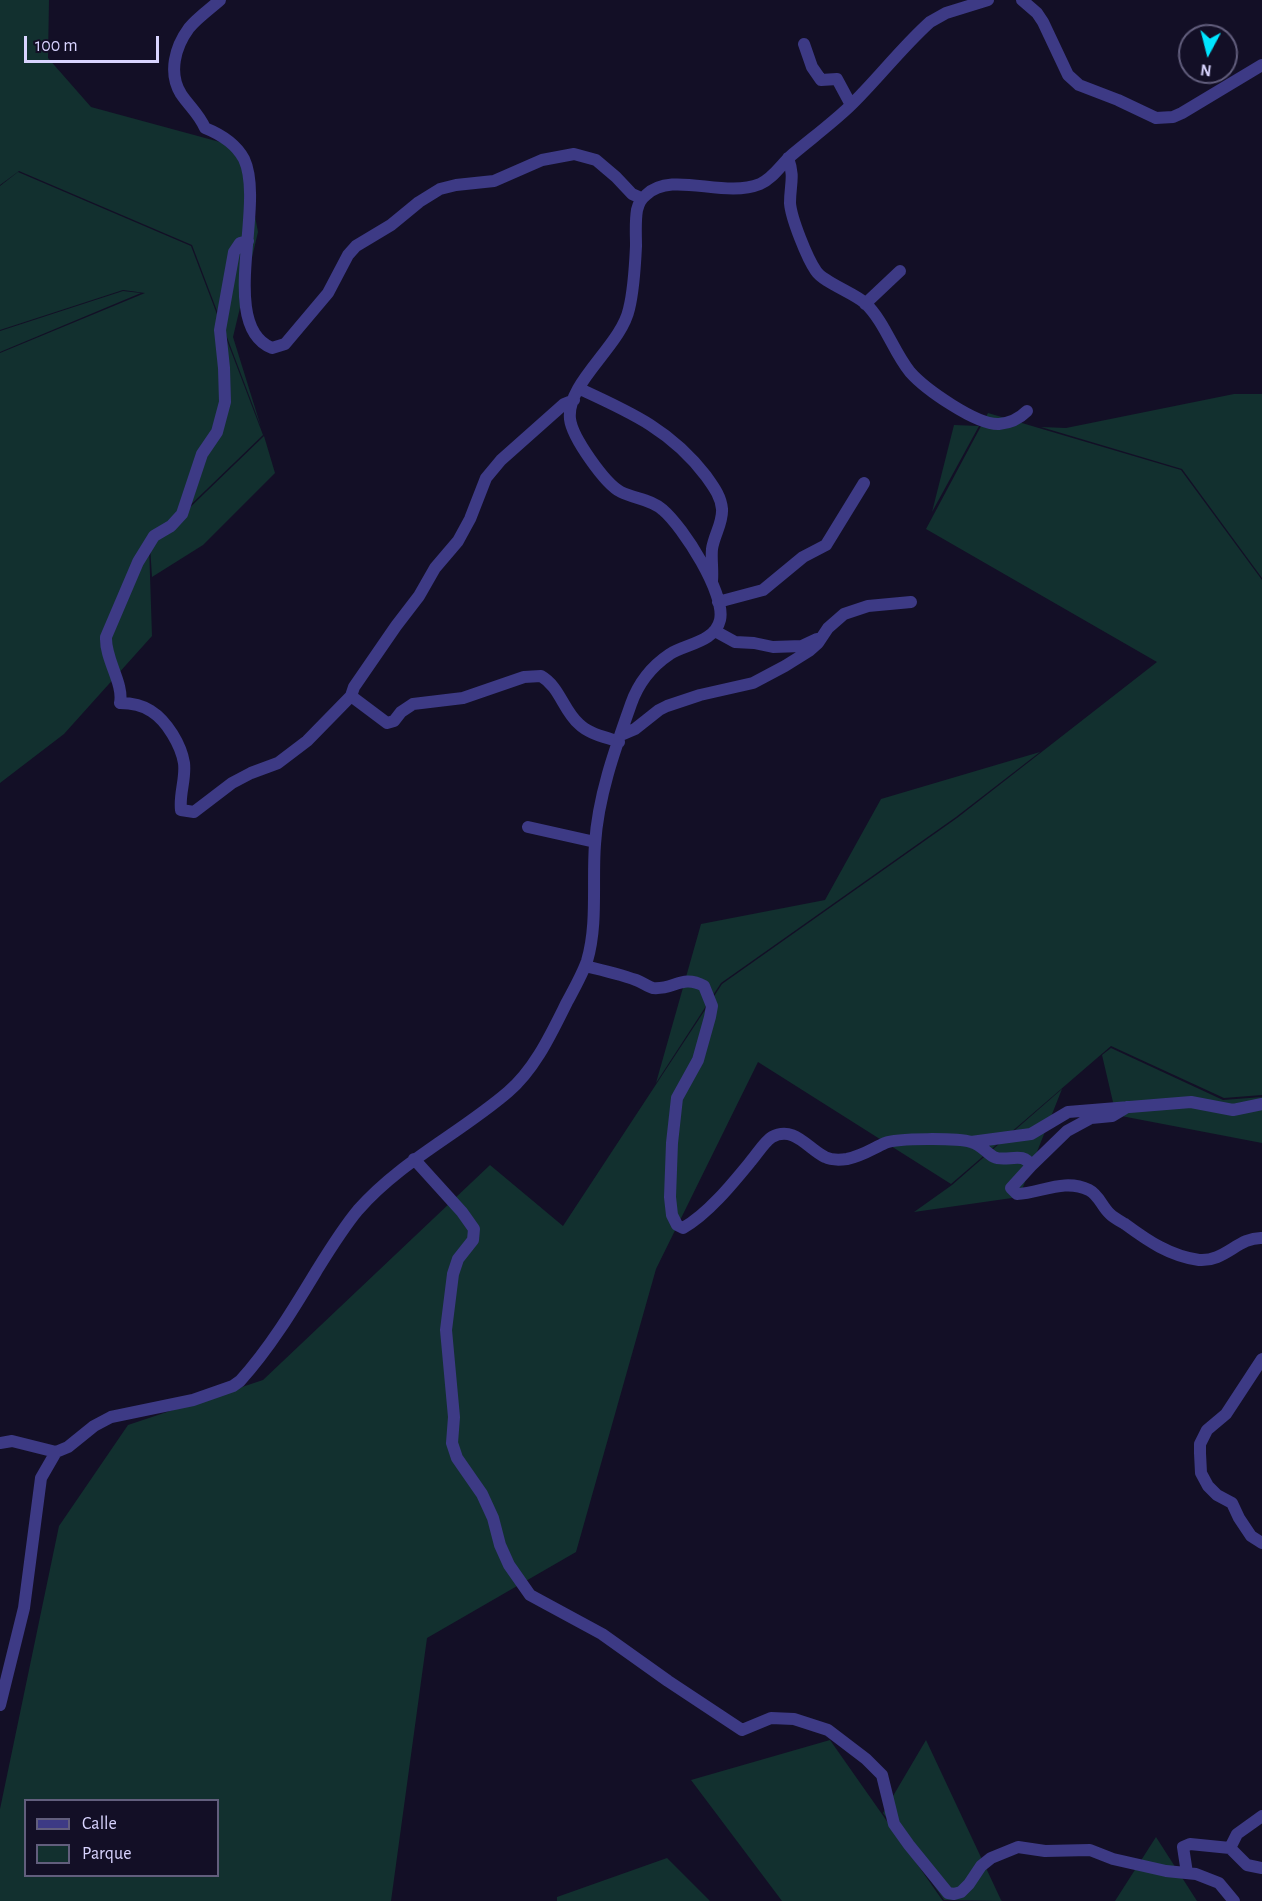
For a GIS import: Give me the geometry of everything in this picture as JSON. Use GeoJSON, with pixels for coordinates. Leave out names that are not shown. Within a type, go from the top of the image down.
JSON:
{"type":"FeatureCollection","features":[{"type":"Feature","properties":{"kind":"street"},"geometry":{"type":"LineString","coordinates":[[220,0],[189,27],[177,50],[174,72],[181,93],[205,128],[217,132],[226,139],[244,160],[250,188],[251,214],[245,287],[247,315],[256,335],[264,344],[272,348],[285,344],[328,293],[348,255],[356,246],[391,225],[419,202],[440,189],[494,181],[542,160],[574,154],[596,160],[632,194],[641,198]]}},
{"type":"Feature","properties":{"kind":"street"},"geometry":{"type":"LineString","coordinates":[[941,15],[945,0]]}},
{"type":"Feature","properties":{"kind":"street"},"geometry":{"type":"LineString","coordinates":[[0,1443],[12,1441],[56,1452],[68,1447],[93,1426],[111,1416],[193,1400],[233,1386],[240,1381],[285,1321],[351,1219],[385,1182],[499,1099],[518,1082],[546,1044],[585,966],[591,937],[595,842],[603,792],[635,696],[652,669],[666,656],[706,638],[715,631],[721,617],[711,584],[691,544],[664,510],[651,502],[619,491],[606,480],[572,427],[570,415],[577,395],[595,364],[618,337],[627,317],[635,264],[637,212],[641,198],[655,188],[672,184],[723,189],[748,187],[765,181],[788,158],[852,105],[916,36],[941,15],[955,4],[988,0]]}},
{"type":"Feature","properties":{"kind":"street"},"geometry":{"type":"LineString","coordinates":[[1022,0],[1037,13],[1043,22],[1059,59],[1073,81],[1086,89],[1118,100],[1156,118],[1173,117],[1182,113],[1262,65]]}},
{"type":"Feature","properties":{"kind":"street"},"geometry":{"type":"LineString","coordinates":[[804,44],[812,67],[821,80],[837,79],[852,105]]}},
{"type":"Feature","properties":{"kind":"street"},"geometry":{"type":"LineString","coordinates":[[788,158],[793,174],[790,205],[793,219],[816,273],[865,304],[887,332],[912,374],[960,410],[988,423],[1000,424],[1018,419],[1027,411]]}},
{"type":"Feature","properties":{"kind":"street"},"geometry":{"type":"LineString","coordinates":[[248,241],[240,243],[234,252],[220,330],[225,368],[225,402],[217,432],[202,454],[182,514],[171,526],[154,536],[138,562],[106,637],[105,649],[121,695],[120,704],[133,703],[152,711],[163,721],[176,741],[184,761],[181,810],[194,812],[232,783],[251,772],[278,763],[307,741],[351,696],[354,687],[419,596],[435,568],[458,541],[470,519],[486,478],[501,459],[577,395]]}},
{"type":"Feature","properties":{"kind":"street"},"geometry":{"type":"LineString","coordinates":[[865,304],[900,271]]}},
{"type":"Feature","properties":{"kind":"street"},"geometry":{"type":"LineString","coordinates":[[577,395],[622,409],[653,426],[684,449],[716,491],[722,513],[712,549],[711,584]]}},
{"type":"Feature","properties":{"kind":"street"},"geometry":{"type":"LineString","coordinates":[[718,602],[763,590],[803,556],[826,544],[864,483]]}},
{"type":"Feature","properties":{"kind":"street"},"geometry":{"type":"LineString","coordinates":[[620,739],[667,706],[699,695],[753,682],[798,659],[818,643],[838,618],[850,611],[868,606],[911,602]]}},
{"type":"Feature","properties":{"kind":"street"},"geometry":{"type":"LineString","coordinates":[[715,631],[735,642],[754,643],[774,648],[802,646],[825,633]]}},
{"type":"Feature","properties":{"kind":"street"},"geometry":{"type":"LineString","coordinates":[[351,696],[387,723],[394,721],[406,707],[413,704],[464,698],[524,676],[541,676],[554,687],[576,722],[582,727],[620,739]]}},
{"type":"Feature","properties":{"kind":"street"},"geometry":{"type":"LineString","coordinates":[[528,827],[595,842]]}},
{"type":"Feature","properties":{"kind":"street"},"geometry":{"type":"LineString","coordinates":[[585,966],[607,970],[652,988],[670,987],[682,981],[695,981],[704,986],[712,1006],[699,1060],[677,1098],[672,1143],[670,1197],[672,1215],[677,1225],[683,1228],[722,1194],[772,1137],[784,1134],[805,1140],[824,1156],[836,1160],[865,1154],[886,1142],[906,1139],[971,1142],[1031,1134],[1068,1112],[1191,1102],[1233,1110],[1262,1104]]}},
{"type":"Feature","properties":{"kind":"street"},"geometry":{"type":"LineString","coordinates":[[1129,1106],[1112,1116],[1092,1118],[1067,1131],[1011,1188],[1012,1192],[1024,1194],[1061,1185],[1088,1190],[1098,1197],[1109,1214],[1150,1242],[1170,1253],[1200,1260],[1213,1260],[1228,1253],[1242,1242],[1262,1238]]}},
{"type":"Feature","properties":{"kind":"street"},"geometry":{"type":"LineString","coordinates":[[971,1142],[995,1158],[1026,1159],[1031,1166]]}},
{"type":"Feature","properties":{"kind":"street"},"geometry":{"type":"LineString","coordinates":[[414,1159],[462,1212],[474,1229],[472,1240],[458,1259],[453,1274],[446,1330],[454,1417],[452,1443],[457,1458],[482,1494],[509,1565],[530,1595],[602,1634],[742,1730],[771,1718],[794,1719],[828,1730],[866,1759],[882,1775],[894,1824],[948,1893],[961,1892],[981,1866],[991,1858],[1018,1847],[1045,1851],[1090,1850],[1113,1859],[1204,1877],[1219,1883],[1234,1901]]}},
{"type":"Feature","properties":{"kind":"street"},"geometry":{"type":"LineString","coordinates":[[1262,1359],[1226,1414],[1207,1430],[1200,1444],[1201,1473],[1208,1486],[1217,1495],[1232,1503],[1251,1536],[1262,1544]]}},
{"type":"Feature","properties":{"kind":"street"},"geometry":{"type":"LineString","coordinates":[[0,1705],[24,1608],[41,1478],[56,1452]]}},
{"type":"Feature","properties":{"kind":"street"},"geometry":{"type":"LineString","coordinates":[[1230,1848],[1237,1834],[1262,1816]]}},
{"type":"Feature","properties":{"kind":"street"},"geometry":{"type":"LineString","coordinates":[[1187,1873],[1183,1847],[1190,1844],[1230,1848],[1247,1865],[1262,1868]]}},
{"type":"Feature","properties":{"kind":"street"},"geometry":{"type":"LineString","coordinates":[[1223,1887],[1227,1901]]}},
{"type":"Feature","properties":{"kind":"green space"},"geometry":{"type":"Polygon","coordinates":[[[0,0],[49,0],[48,58],[91,107],[242,148],[258,232],[233,337],[261,427],[192,245],[19,171],[0,185],[0,0]]]}},
{"type":"Feature","properties":{"kind":"green space"},"geometry":{"type":"Polygon","coordinates":[[[18,172],[191,246],[263,435],[149,545],[152,636],[64,734],[0,783],[0,353],[145,293],[123,290],[0,330],[0,186],[18,172]]]}},
{"type":"Feature","properties":{"kind":"green space"},"geometry":{"type":"Polygon","coordinates":[[[123,291],[141,293],[0,352],[0,331],[123,291]]]}},
{"type":"Feature","properties":{"kind":"green space"},"geometry":{"type":"Polygon","coordinates":[[[1234,394],[1262,394],[1262,578],[1182,469],[1041,427],[1066,428],[1234,394]]]}},
{"type":"Feature","properties":{"kind":"green space"},"geometry":{"type":"Polygon","coordinates":[[[988,413],[1181,470],[1262,580],[1262,1095],[1224,1098],[1111,1046],[951,1184],[758,1062],[656,1269],[576,1552],[427,1638],[391,1901],[0,1901],[0,1809],[59,1526],[128,1425],[263,1380],[490,1165],[563,1226],[722,984],[957,818],[1157,662],[926,529],[988,413]]]}},
{"type":"Feature","properties":{"kind":"green space"},"geometry":{"type":"Polygon","coordinates":[[[954,425],[979,426],[932,512],[954,425]]]}},
{"type":"Feature","properties":{"kind":"green space"},"geometry":{"type":"Polygon","coordinates":[[[264,436],[275,473],[203,545],[152,577],[150,546],[264,436]]]}},
{"type":"Feature","properties":{"kind":"green space"},"geometry":{"type":"Polygon","coordinates":[[[1040,752],[956,817],[721,983],[656,1083],[701,924],[825,900],[881,799],[1040,752]]]}},
{"type":"Feature","properties":{"kind":"green space"},"geometry":{"type":"Polygon","coordinates":[[[1111,1048],[1223,1100],[1262,1097],[1262,1143],[1116,1115],[1102,1055],[1111,1048]]]}},
{"type":"Feature","properties":{"kind":"green space"},"geometry":{"type":"Polygon","coordinates":[[[1062,1089],[1019,1197],[914,1212],[952,1185],[1062,1089]]]}},
{"type":"Feature","properties":{"kind":"green space"},"geometry":{"type":"Polygon","coordinates":[[[830,1740],[943,1901],[782,1901],[691,1780],[830,1740]]]}},
{"type":"Feature","properties":{"kind":"green space"},"geometry":{"type":"Polygon","coordinates":[[[926,1740],[1002,1901],[944,1900],[883,1813],[926,1740]]]}},
{"type":"Feature","properties":{"kind":"green space"},"geometry":{"type":"Polygon","coordinates":[[[1156,1837],[1197,1901],[1115,1901],[1156,1837]]]}},
{"type":"Feature","properties":{"kind":"green space"},"geometry":{"type":"Polygon","coordinates":[[[667,1858],[710,1901],[557,1901],[557,1897],[667,1858]]]}}]}
